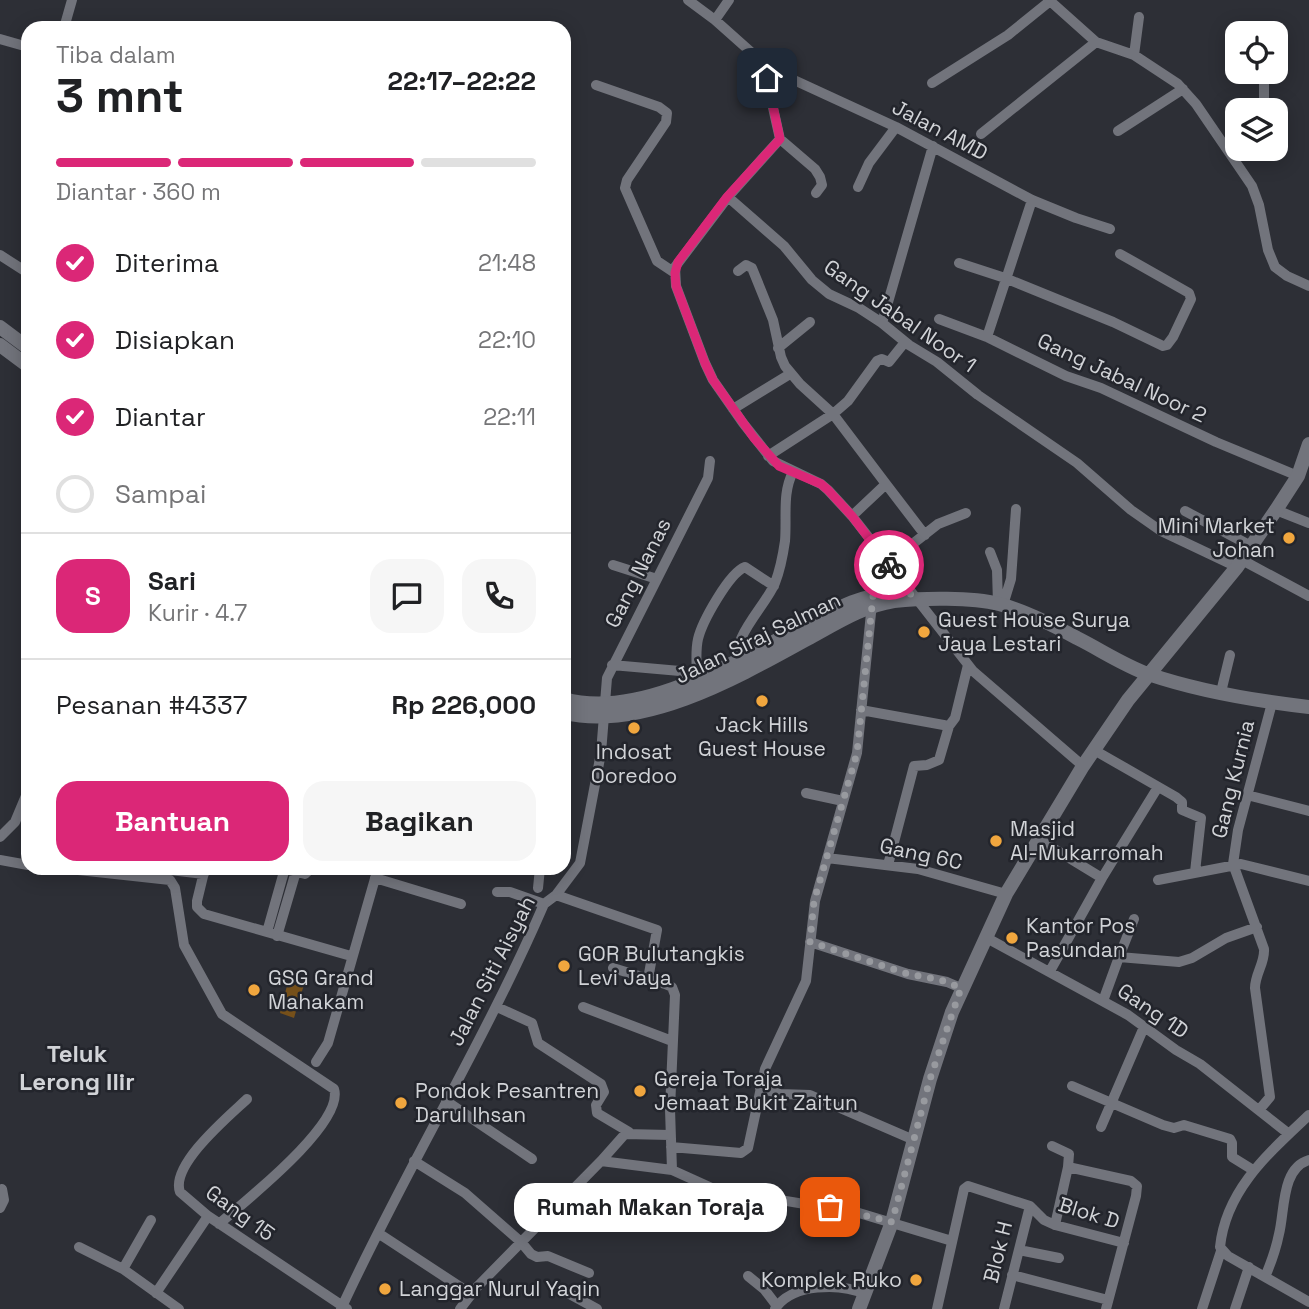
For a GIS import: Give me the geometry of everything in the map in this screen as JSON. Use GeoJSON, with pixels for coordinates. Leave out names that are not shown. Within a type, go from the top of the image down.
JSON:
{"type":"FeatureCollection","features":[{"type":"Feature","properties":{"kind":"street"},"geometry":{"type":"LineString","coordinates":[[66,21],[72,0]]}},
{"type":"Feature","properties":{"kind":"street","name":"Jalan AMD"},"geometry":{"type":"LineString","coordinates":[[688,0],[770,69],[896,127],[1032,200],[1111,229]]}},
{"type":"Feature","properties":{"kind":"street"},"geometry":{"type":"LineString","coordinates":[[715,20],[729,0]]}},
{"type":"Feature","properties":{"kind":"street"},"geometry":{"type":"LineString","coordinates":[[932,83],[1008,35],[1049,1],[1096,42],[1134,55],[1174,78],[1225,141]]}},
{"type":"Feature","properties":{"kind":"street"},"geometry":{"type":"LineString","coordinates":[[1134,55],[1139,17]]}},
{"type":"Feature","properties":{"kind":"street"},"geometry":{"type":"LineString","coordinates":[[0,39],[21,45]]}},
{"type":"Feature","properties":{"kind":"street"},"geometry":{"type":"LineString","coordinates":[[981,134],[1096,42]]}},
{"type":"Feature","properties":{"kind":"street"},"geometry":{"type":"LineString","coordinates":[[770,69],[768,81],[780,139],[817,172],[822,184],[816,193]]}},
{"type":"Feature","properties":{"kind":"street"},"geometry":{"type":"LineString","coordinates":[[596,85],[659,107],[667,113],[666,122],[625,183],[625,188],[657,261],[675,273]]}},
{"type":"Feature","properties":{"kind":"street"},"geometry":{"type":"LineString","coordinates":[[1118,131],[1183,89]]}},
{"type":"Feature","properties":{"kind":"street"},"geometry":{"type":"LineString","coordinates":[[858,187],[869,163],[896,127]]}},
{"type":"Feature","properties":{"kind":"street"},"geometry":{"type":"LineString","coordinates":[[780,139],[727,197],[678,262],[675,273],[679,297],[705,363],[722,394],[768,456],[779,466],[821,484],[852,516],[887,564],[919,598],[982,681],[1083,766]]}},
{"type":"Feature","properties":{"kind":"street"},"geometry":{"type":"LineString","coordinates":[[882,323],[933,146]]}},
{"type":"Feature","properties":{"kind":"street"},"geometry":{"type":"LineString","coordinates":[[1239,161],[1256,194],[1268,250],[1275,267],[1309,286]]}},
{"type":"Feature","properties":{"kind":"street","name":"Gang Jabal Noor 1"},"geometry":{"type":"LineString","coordinates":[[727,197],[784,246],[819,286],[835,298],[859,308],[882,323],[1062,452],[1131,510],[1161,531],[1309,596]]}},
{"type":"Feature","properties":{"kind":"street"},"geometry":{"type":"LineString","coordinates":[[987,337],[1032,200]]}},
{"type":"Feature","properties":{"kind":"street"},"geometry":{"type":"LineString","coordinates":[[959,263],[1005,278],[1167,345],[1191,299],[1189,293],[1119,254]]}},
{"type":"Feature","properties":{"kind":"street"},"geometry":{"type":"LineString","coordinates":[[0,255],[21,268]]}},
{"type":"Feature","properties":{"kind":"street"},"geometry":{"type":"LineString","coordinates":[[738,271],[746,265],[752,268],[773,320],[781,357],[790,374],[833,414],[925,535]]}},
{"type":"Feature","properties":{"kind":"street","name":"Gang Jabal Noor 2"},"geometry":{"type":"LineString","coordinates":[[939,319],[987,337],[1066,376],[1101,388],[1216,442],[1298,476]]}},
{"type":"Feature","properties":{"kind":"street"},"geometry":{"type":"LineString","coordinates":[[778,348],[810,322]]}},
{"type":"Feature","properties":{"kind":"street"},"geometry":{"type":"LineString","coordinates":[[0,327],[21,343]]}},
{"type":"Feature","properties":{"kind":"street"},"geometry":{"type":"LineString","coordinates":[[768,456],[833,414],[848,401],[877,361],[882,359],[888,362],[905,342]]}},
{"type":"Feature","properties":{"kind":"street"},"geometry":{"type":"LineString","coordinates":[[0,345],[21,361]]}},
{"type":"Feature","properties":{"kind":"street"},"geometry":{"type":"LineString","coordinates":[[733,410],[790,374]]}},
{"type":"Feature","properties":{"kind":"street"},"geometry":{"type":"LineString","coordinates":[[722,394],[733,386]]}},
{"type":"Feature","properties":{"kind":"street"},"geometry":{"type":"LineString","coordinates":[[859,1309],[892,1222],[930,1079],[961,988],[1006,894],[1083,766],[1148,674],[1239,563],[1298,476],[1309,449]]}},
{"type":"Feature","properties":{"kind":"street","name":"Gang Nanas"},"geometry":{"type":"LineString","coordinates":[[604,711],[604,685],[612,666],[708,478],[710,461]]}},
{"type":"Feature","properties":{"kind":"street"},"geometry":{"type":"LineString","coordinates":[[741,666],[738,645],[774,586],[785,542],[787,484],[793,472]]}},
{"type":"Feature","properties":{"kind":"street"},"geometry":{"type":"LineString","coordinates":[[852,516],[886,484]]}},
{"type":"Feature","properties":{"kind":"street"},"geometry":{"type":"LineString","coordinates":[[1000,605],[1009,587],[1016,509]]}},
{"type":"Feature","properties":{"kind":"street"},"geometry":{"type":"LineString","coordinates":[[1276,510],[1309,523]]}},
{"type":"Feature","properties":{"kind":"street"},"geometry":{"type":"LineString","coordinates":[[1185,511],[1251,546]]}},
{"type":"Feature","properties":{"kind":"street"},"geometry":{"type":"LineString","coordinates":[[887,564],[947,519],[966,513]]}},
{"type":"Feature","properties":{"kind":"street"},"geometry":{"type":"LineString","coordinates":[[990,552],[997,570],[1000,605]]}},
{"type":"Feature","properties":{"kind":"street"},"geometry":{"type":"LineString","coordinates":[[612,565],[657,579]]}},
{"type":"Feature","properties":{"kind":"street"},"geometry":{"type":"LineString","coordinates":[[612,666],[680,671],[694,680],[698,639],[734,575],[745,568],[774,586]]}},
{"type":"Feature","properties":{"kind":"street","name":"Jalan Siraj Salman"},"geometry":{"type":"LineString","coordinates":[[571,701],[604,711],[632,715],[653,709],[687,697],[847,604],[919,598],[1000,605],[1076,637],[1148,674],[1272,703],[1309,707]]}},
{"type":"Feature","properties":{"kind":"street"},"geometry":{"type":"LineString","coordinates":[[671,1147],[746,1152],[751,1140],[765,1069],[804,987],[814,901],[857,753],[872,601]]}},
{"type":"Feature","properties":{"kind":"street"},"geometry":{"type":"LineString","coordinates":[[1221,692],[1230,655]]}},
{"type":"Feature","properties":{"kind":"street"},"geometry":{"type":"LineString","coordinates":[[888,865],[914,766],[939,760],[949,726],[955,718],[968,665]]}},
{"type":"Feature","properties":{"kind":"street","name":"Jalan Siraj Salman"},"geometry":{"type":"LineString","coordinates":[[571,713],[604,711],[741,666]]}},
{"type":"Feature","properties":{"kind":"street","name":"Gang Kurnia"},"geometry":{"type":"LineString","coordinates":[[1233,864],[1247,795],[1272,703]]}},
{"type":"Feature","properties":{"kind":"street"},"geometry":{"type":"LineString","coordinates":[[861,710],[949,726]]}},
{"type":"Feature","properties":{"kind":"street","name":"Jalan Siti Aisyah"},"geometry":{"type":"LineString","coordinates":[[343,1308],[414,1161],[497,1007],[544,904],[556,895],[580,863],[597,780],[604,711]]}},
{"type":"Feature","properties":{"kind":"street"},"geometry":{"type":"LineString","coordinates":[[1094,750],[1180,800],[1183,804],[1182,810],[1201,818],[1195,872]]}},
{"type":"Feature","properties":{"kind":"street"},"geometry":{"type":"LineString","coordinates":[[1050,971],[1102,878],[1158,787]]}},
{"type":"Feature","properties":{"kind":"street"},"geometry":{"type":"LineString","coordinates":[[806,793],[843,800]]}},
{"type":"Feature","properties":{"kind":"street"},"geometry":{"type":"LineString","coordinates":[[1247,795],[1309,811]]}},
{"type":"Feature","properties":{"kind":"street"},"geometry":{"type":"LineString","coordinates":[[0,837],[15,822],[21,808]]}},
{"type":"Feature","properties":{"kind":"street"},"geometry":{"type":"LineString","coordinates":[[1038,839],[1102,878]]}},
{"type":"Feature","properties":{"kind":"street","name":"Gang 6C"},"geometry":{"type":"LineString","coordinates":[[827,859],[918,869],[1006,894]]}},
{"type":"Feature","properties":{"kind":"street"},"geometry":{"type":"LineString","coordinates":[[0,860],[21,863]]}},
{"type":"Feature","properties":{"kind":"street"},"geometry":{"type":"LineString","coordinates":[[1233,864],[1263,942],[1264,958],[1255,977],[1255,988],[1270,1097],[1259,1110]]}},
{"type":"Feature","properties":{"kind":"street"},"geometry":{"type":"LineString","coordinates":[[1158,880],[1233,864],[1251,865],[1309,881]]}},
{"type":"Feature","properties":{"kind":"street"},"geometry":{"type":"LineString","coordinates":[[124,875],[170,880],[175,888],[180,930],[186,950],[222,1014],[334,1089],[335,1101],[312,1140],[219,1224]]}},
{"type":"Feature","properties":{"kind":"street"},"geometry":{"type":"LineString","coordinates":[[203,875],[197,901],[204,914],[351,956]]}},
{"type":"Feature","properties":{"kind":"street"},"geometry":{"type":"LineString","coordinates":[[272,934],[287,875]]}},
{"type":"Feature","properties":{"kind":"street"},"geometry":{"type":"LineString","coordinates":[[316,1062],[328,1043],[376,875]]}},
{"type":"Feature","properties":{"kind":"street"},"geometry":{"type":"LineString","coordinates":[[382,875],[461,904]]}},
{"type":"Feature","properties":{"kind":"street"},"geometry":{"type":"LineString","coordinates":[[538,888],[539,875]]}},
{"type":"Feature","properties":{"kind":"street"},"geometry":{"type":"LineString","coordinates":[[497,892],[510,892],[544,904]]}},
{"type":"Feature","properties":{"kind":"street"},"geometry":{"type":"LineString","coordinates":[[556,895],[657,930],[648,979]]}},
{"type":"Feature","properties":{"kind":"street"},"geometry":{"type":"LineString","coordinates":[[1103,1001],[1134,919]]}},
{"type":"Feature","properties":{"kind":"street"},"geometry":{"type":"LineString","coordinates":[[1119,957],[1179,962],[1192,958],[1226,938],[1257,927]]}},
{"type":"Feature","properties":{"kind":"street","name":"Gang 1D"},"geometry":{"type":"LineString","coordinates":[[985,937],[1128,1015],[1199,1064],[1289,1134]]}},
{"type":"Feature","properties":{"kind":"street"},"geometry":{"type":"LineString","coordinates":[[810,942],[961,988]]}},
{"type":"Feature","properties":{"kind":"street"},"geometry":{"type":"LineString","coordinates":[[614,968],[665,984],[674,991],[670,1135],[672,1170]]}},
{"type":"Feature","properties":{"kind":"street"},"geometry":{"type":"LineString","coordinates":[[497,1007],[532,1023],[538,1043],[601,1084],[604,1092],[596,1105],[597,1113],[629,1132],[670,1135]]}},
{"type":"Feature","properties":{"kind":"street"},"geometry":{"type":"LineString","coordinates":[[583,1007],[672,1041]]}},
{"type":"Feature","properties":{"kind":"street"},"geometry":{"type":"LineString","coordinates":[[1101,1127],[1144,1027]]}},
{"type":"Feature","properties":{"kind":"street"},"geometry":{"type":"LineString","coordinates":[[1072,1086],[1163,1125],[1174,1128],[1184,1125],[1230,1139],[1233,1143],[1232,1157],[1253,1170]]}},
{"type":"Feature","properties":{"kind":"street"},"geometry":{"type":"LineString","coordinates":[[760,1088],[780,1094],[810,1095],[914,1140]]}},
{"type":"Feature","properties":{"kind":"street","name":"Gang 15"},"geometry":{"type":"LineString","coordinates":[[247,1099],[202,1144],[180,1178],[180,1192],[219,1224],[343,1308]]}},
{"type":"Feature","properties":{"kind":"street"},"geometry":{"type":"LineString","coordinates":[[446,1101],[532,1159]]}},
{"type":"Feature","properties":{"kind":"street"},"geometry":{"type":"LineString","coordinates":[[1202,1309],[1233,1204],[1253,1170],[1309,1115]]}},
{"type":"Feature","properties":{"kind":"street"},"geometry":{"type":"LineString","coordinates":[[460,1309],[471,1294],[601,1161],[620,1137],[629,1132]]}},
{"type":"Feature","properties":{"kind":"street"},"geometry":{"type":"LineString","coordinates":[[1052,1146],[1069,1154],[1055,1225]]}},
{"type":"Feature","properties":{"kind":"street"},"geometry":{"type":"LineString","coordinates":[[1265,1277],[1277,1245],[1288,1183],[1295,1170],[1305,1160],[1309,1160]]}},
{"type":"Feature","properties":{"kind":"street"},"geometry":{"type":"LineString","coordinates":[[414,1161],[465,1193],[534,1256],[548,1256],[589,1272]]}},
{"type":"Feature","properties":{"kind":"street"},"geometry":{"type":"LineString","coordinates":[[601,1161],[672,1170],[714,1189],[824,1206],[892,1222],[952,1241],[936,1308]]}},
{"type":"Feature","properties":{"kind":"street"},"geometry":{"type":"LineString","coordinates":[[1012,1275],[1107,1305],[1136,1196],[1135,1184],[1068,1167]]}},
{"type":"Feature","properties":{"kind":"street","name":"Blok D"},"geometry":{"type":"LineString","coordinates":[[952,1241],[964,1189],[968,1186],[1030,1206],[1044,1220],[1055,1225],[1124,1243]]}},
{"type":"Feature","properties":{"kind":"street"},"geometry":{"type":"LineString","coordinates":[[0,1208],[4,1200],[2,1189]]}},
{"type":"Feature","properties":{"kind":"street","name":"Blok H"},"geometry":{"type":"LineString","coordinates":[[1004,1309],[1030,1206]]}},
{"type":"Feature","properties":{"kind":"street"},"geometry":{"type":"LineString","coordinates":[[156,1293],[208,1216]]}},
{"type":"Feature","properties":{"kind":"street"},"geometry":{"type":"LineString","coordinates":[[123,1269],[151,1220]]}},
{"type":"Feature","properties":{"kind":"street"},"geometry":{"type":"LineString","coordinates":[[378,1233],[471,1294]]}},
{"type":"Feature","properties":{"kind":"street"},"geometry":{"type":"LineString","coordinates":[[79,1247],[123,1269],[179,1309]]}},
{"type":"Feature","properties":{"kind":"street"},"geometry":{"type":"LineString","coordinates":[[1019,1250],[1059,1258]]}},
{"type":"Feature","properties":{"kind":"street"},"geometry":{"type":"LineString","coordinates":[[1221,1251],[1309,1302]]}},
{"type":"Feature","properties":{"kind":"street"},"geometry":{"type":"LineString","coordinates":[[1234,1309],[1249,1267]]}},
{"type":"Feature","properties":{"kind":"street"},"geometry":{"type":"LineString","coordinates":[[748,1276],[764,1289],[776,1308],[784,1299],[810,1289],[853,1288],[865,1294]]}},
{"type":"Feature","properties":{"kind":"street"},"geometry":{"type":"LineString","coordinates":[[566,1292],[597,1309]]}},
{"type":"Feature","properties":{"kind":"shaded area"},"geometry":{"type":"Polygon","coordinates":[[[290,974],[306,978],[294,1018],[280,1013],[290,974]]]}},
{"type":"Feature","properties":{"kind":"way so far"},"geometry":{"type":"LineString","coordinates":[[830,1207],[892,1222],[930,1079],[961,988],[810,942],[814,901],[857,753],[873,596],[911,594],[889,565]]}},
{"type":"Feature","properties":{"kind":"place","name":"Mini Market Johan"},"geometry":{"type":"Point","coordinates":[1289,538]}},
{"type":"Feature","properties":{"kind":"place","name":"Guest House Surya Jaya Lestari"},"geometry":{"type":"Point","coordinates":[924,632]}},
{"type":"Feature","properties":{"kind":"place","name":"Jack Hills Guest House"},"geometry":{"type":"Point","coordinates":[762,701]}},
{"type":"Feature","properties":{"kind":"place","name":"Indosat Ooredoo"},"geometry":{"type":"Point","coordinates":[634,728]}},
{"type":"Feature","properties":{"kind":"place","name":"Masjid Al-Mukarromah"},"geometry":{"type":"Point","coordinates":[996,841]}},
{"type":"Feature","properties":{"kind":"place","name":"Kantor Pos Pasundan"},"geometry":{"type":"Point","coordinates":[1012,938]}},
{"type":"Feature","properties":{"kind":"place","name":"GOR Bulutangkis Levi Jaya"},"geometry":{"type":"Point","coordinates":[564,966]}},
{"type":"Feature","properties":{"kind":"place","name":"GSG Grand Mahakam"},"geometry":{"type":"Point","coordinates":[254,990]}},
{"type":"Feature","properties":{"kind":"place","name":"Gereja Toraja Jemaat Bukit Zaitun"},"geometry":{"type":"Point","coordinates":[640,1091]}},
{"type":"Feature","properties":{"kind":"place","name":"Pondok Pesantren Darul Ihsan"},"geometry":{"type":"Point","coordinates":[401,1103]}},
{"type":"Feature","properties":{"kind":"place","name":"Rumah Makan Toraja"},"geometry":{"type":"Point","coordinates":[830,1207]}},
{"type":"Feature","properties":{"kind":"place","name":"Komplek Ruko"},"geometry":{"type":"Point","coordinates":[916,1280]}},
{"type":"Feature","properties":{"kind":"place","name":"Langgar Nurul Yaqin"},"geometry":{"type":"Point","coordinates":[385,1289]}},
{"type":"Feature","properties":{"kind":"district","name":"Teluk Lerong Ilir"},"geometry":{"type":"Point","coordinates":[77,1068]}},
{"type":"Feature","properties":{"kind":"route"},"geometry":{"type":"LineString","coordinates":[[767,78],[780,139],[727,197],[678,262],[675,267],[676,286],[713,380],[754,438],[779,466],[821,484],[828,490],[852,516],[889,565]]}}]}
